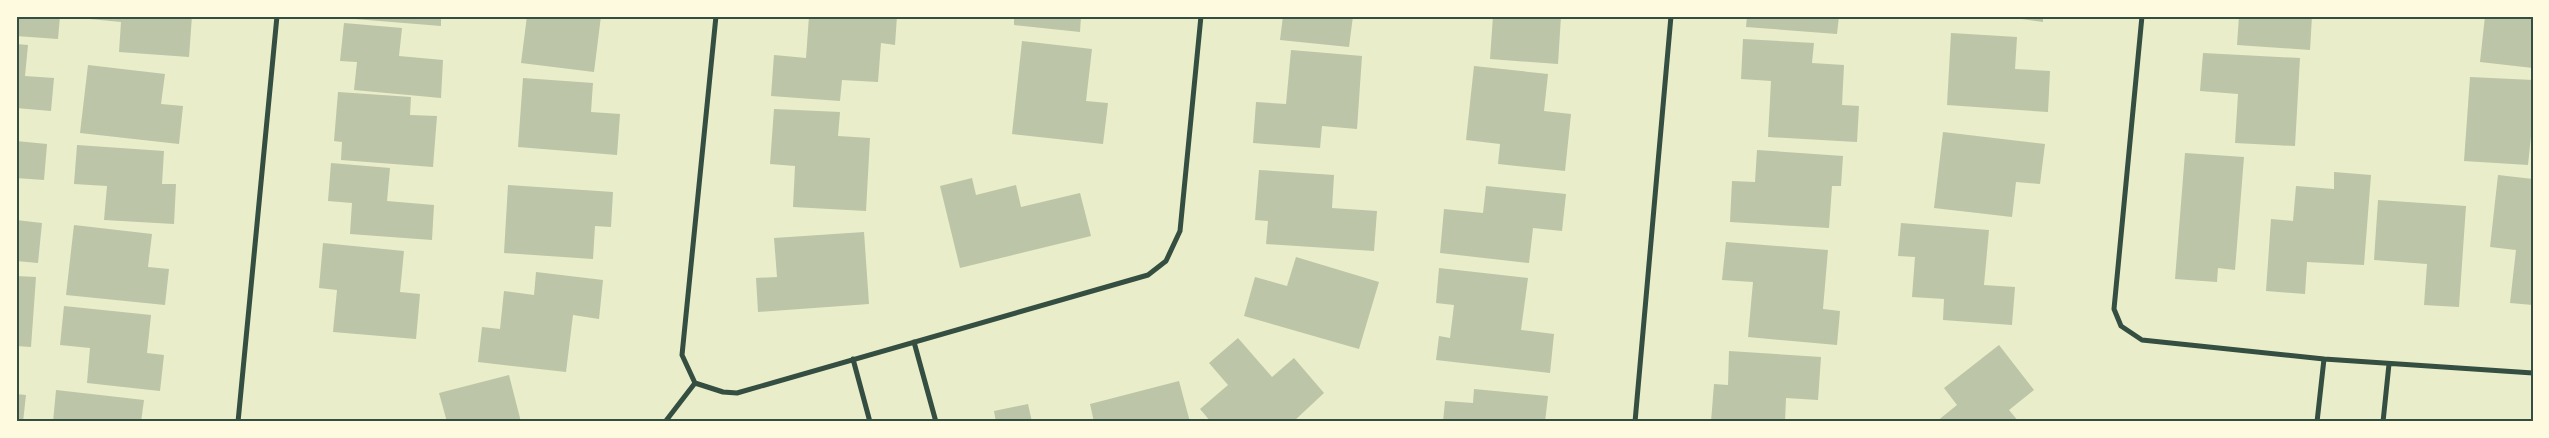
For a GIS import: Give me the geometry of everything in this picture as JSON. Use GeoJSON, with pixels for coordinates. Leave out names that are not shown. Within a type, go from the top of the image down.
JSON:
{"type":"FeatureCollection","features":[{"type":"Feature","properties":{"kind":"street"},"geometry":{"type":"LineString","coordinates":[[238,422],[276,16]]}},
{"type":"Feature","properties":{"kind":"street"},"geometry":{"type":"LineString","coordinates":[[716,16],[682,355],[695,383],[723,392],[737,393],[1148,275],[1166,261],[1180,231],[1201,16]]}},
{"type":"Feature","properties":{"kind":"street"},"geometry":{"type":"LineString","coordinates":[[1635,422],[1670,16]]}},
{"type":"Feature","properties":{"kind":"street"},"geometry":{"type":"LineString","coordinates":[[2142,16],[2114,308],[2121,326],[2142,340],[2324,360],[2533,373]]}},
{"type":"Feature","properties":{"kind":"street"},"geometry":{"type":"LineString","coordinates":[[914,342],[936,422]]}},
{"type":"Feature","properties":{"kind":"street"},"geometry":{"type":"LineString","coordinates":[[853,359],[870,422]]}},
{"type":"Feature","properties":{"kind":"street"},"geometry":{"type":"LineString","coordinates":[[2318,422],[2324,360]]}},
{"type":"Feature","properties":{"kind":"street"},"geometry":{"type":"LineString","coordinates":[[2383,422],[2389,364]]}},
{"type":"Feature","properties":{"kind":"street"},"geometry":{"type":"LineString","coordinates":[[665,422],[695,383]]}},
{"type":"Feature","properties":{"kind":"building"},"geometry":{"type":"Polygon","coordinates":[[[16,16],[60,16],[58,39],[16,36],[16,16]]]}},
{"type":"Feature","properties":{"kind":"building"},"geometry":{"type":"Polygon","coordinates":[[[90,16],[192,16],[189,57],[119,52],[121,22],[90,19],[90,16]]]}},
{"type":"Feature","properties":{"kind":"building"},"geometry":{"type":"Polygon","coordinates":[[[355,16],[441,16],[441,26],[355,19],[355,16]]]}},
{"type":"Feature","properties":{"kind":"building"},"geometry":{"type":"Polygon","coordinates":[[[527,16],[601,16],[594,72],[521,63],[527,16]]]}},
{"type":"Feature","properties":{"kind":"building"},"geometry":{"type":"Polygon","coordinates":[[[809,16],[897,16],[895,45],[881,43],[878,82],[842,80],[840,101],[771,96],[774,55],[806,58],[809,16]]]}},
{"type":"Feature","properties":{"kind":"building"},"geometry":{"type":"Polygon","coordinates":[[[1014,16],[1081,16],[1080,32],[1014,25],[1014,16]]]}},
{"type":"Feature","properties":{"kind":"building"},"geometry":{"type":"Polygon","coordinates":[[[1283,16],[1353,16],[1349,47],[1280,40],[1283,16]]]}},
{"type":"Feature","properties":{"kind":"building"},"geometry":{"type":"Polygon","coordinates":[[[1493,16],[1561,16],[1558,64],[1490,59],[1493,16]]]}},
{"type":"Feature","properties":{"kind":"building"},"geometry":{"type":"Polygon","coordinates":[[[1747,16],[1839,16],[1837,34],[1746,27],[1747,16]]]}},
{"type":"Feature","properties":{"kind":"building"},"geometry":{"type":"Polygon","coordinates":[[[2001,16],[2043,16],[2043,22],[2001,16]]]}},
{"type":"Feature","properties":{"kind":"building"},"geometry":{"type":"Polygon","coordinates":[[[2239,16],[2312,16],[2310,50],[2237,45],[2239,16]]]}},
{"type":"Feature","properties":{"kind":"building"},"geometry":{"type":"Polygon","coordinates":[[[2485,16],[2533,16],[2533,68],[2480,62],[2485,16]]]}},
{"type":"Feature","properties":{"kind":"building"},"geometry":{"type":"Polygon","coordinates":[[[344,23],[402,28],[399,56],[443,60],[441,98],[354,90],[357,62],[340,61],[344,23]]]}},
{"type":"Feature","properties":{"kind":"building"},"geometry":{"type":"Polygon","coordinates":[[[1951,33],[2017,37],[2015,69],[2050,71],[2048,112],[1947,105],[1951,33]]]}},
{"type":"Feature","properties":{"kind":"building"},"geometry":{"type":"Polygon","coordinates":[[[1743,39],[1814,43],[1812,63],[1844,65],[1842,105],[1859,106],[1857,142],[1768,137],[1771,81],[1741,79],[1743,39]]]}},
{"type":"Feature","properties":{"kind":"building"},"geometry":{"type":"Polygon","coordinates":[[[1022,41],[1092,49],[1086,101],[1108,103],[1103,144],[1012,134],[1022,41]]]}},
{"type":"Feature","properties":{"kind":"building"},"geometry":{"type":"Polygon","coordinates":[[[16,44],[28,45],[25,76],[54,78],[51,111],[16,108],[16,44]]]}},
{"type":"Feature","properties":{"kind":"building"},"geometry":{"type":"Polygon","coordinates":[[[1291,50],[1362,56],[1357,129],[1322,126],[1320,148],[1253,143],[1256,102],[1286,104],[1291,50]]]}},
{"type":"Feature","properties":{"kind":"building"},"geometry":{"type":"Polygon","coordinates":[[[2203,53],[2300,58],[2295,146],[2235,143],[2238,94],[2200,91],[2203,53]]]}},
{"type":"Feature","properties":{"kind":"building"},"geometry":{"type":"Polygon","coordinates":[[[88,65],[165,74],[161,104],[183,106],[179,144],[80,133],[88,65]]]}},
{"type":"Feature","properties":{"kind":"building"},"geometry":{"type":"Polygon","coordinates":[[[1474,66],[1548,74],[1544,111],[1571,114],[1565,171],[1498,164],[1500,144],[1466,140],[1474,66]]]}},
{"type":"Feature","properties":{"kind":"building"},"geometry":{"type":"Polygon","coordinates":[[[2470,77],[2533,80],[2533,117],[2528,165],[2464,161],[2470,77]]]}},
{"type":"Feature","properties":{"kind":"building"},"geometry":{"type":"Polygon","coordinates":[[[523,78],[593,83],[591,112],[620,114],[617,155],[518,147],[523,78]]]}},
{"type":"Feature","properties":{"kind":"building"},"geometry":{"type":"Polygon","coordinates":[[[338,92],[411,97],[410,115],[437,116],[433,167],[341,160],[342,142],[334,141],[338,92]]]}},
{"type":"Feature","properties":{"kind":"building"},"geometry":{"type":"Polygon","coordinates":[[[774,109],[840,112],[838,136],[870,138],[866,211],[793,207],[795,166],[770,164],[774,109]]]}},
{"type":"Feature","properties":{"kind":"building"},"geometry":{"type":"Polygon","coordinates":[[[1943,132],[2045,144],[2040,184],[2016,182],[2012,217],[1934,208],[1943,132]]]}},
{"type":"Feature","properties":{"kind":"building"},"geometry":{"type":"Polygon","coordinates":[[[16,141],[47,144],[44,180],[16,178],[16,141]]]}},
{"type":"Feature","properties":{"kind":"building"},"geometry":{"type":"Polygon","coordinates":[[[77,145],[164,151],[162,184],[176,184],[174,224],[104,220],[107,186],[74,184],[77,145]]]}},
{"type":"Feature","properties":{"kind":"building"},"geometry":{"type":"Polygon","coordinates":[[[1757,150],[1843,156],[1841,186],[1832,186],[1829,228],[1730,222],[1732,181],[1755,182],[1757,150]]]}},
{"type":"Feature","properties":{"kind":"building"},"geometry":{"type":"Polygon","coordinates":[[[2185,153],[2244,157],[2235,270],[2218,268],[2217,282],[2175,279],[2185,153]]]}},
{"type":"Feature","properties":{"kind":"building"},"geometry":{"type":"Polygon","coordinates":[[[331,163],[390,168],[387,201],[434,205],[432,240],[350,234],[352,203],[328,201],[331,163]]]}},
{"type":"Feature","properties":{"kind":"building"},"geometry":{"type":"Polygon","coordinates":[[[1259,170],[1334,175],[1332,208],[1377,211],[1374,251],[1266,244],[1268,221],[1255,220],[1259,170]]]}},
{"type":"Feature","properties":{"kind":"building"},"geometry":{"type":"Polygon","coordinates":[[[2334,172],[2371,175],[2364,265],[2307,262],[2305,294],[2266,291],[2271,219],[2293,221],[2296,186],[2334,189],[2334,172]]]}},
{"type":"Feature","properties":{"kind":"building"},"geometry":{"type":"Polygon","coordinates":[[[2498,175],[2533,179],[2533,305],[2510,303],[2516,250],[2490,247],[2498,175]]]}},
{"type":"Feature","properties":{"kind":"building"},"geometry":{"type":"Polygon","coordinates":[[[972,178],[976,195],[1016,185],[1021,207],[1080,193],[1091,236],[960,268],[940,186],[972,178]]]}},
{"type":"Feature","properties":{"kind":"building"},"geometry":{"type":"Polygon","coordinates":[[[508,185],[613,192],[611,227],[595,226],[593,259],[504,253],[508,185]]]}},
{"type":"Feature","properties":{"kind":"building"},"geometry":{"type":"Polygon","coordinates":[[[1486,186],[1566,194],[1562,231],[1533,228],[1529,263],[1440,253],[1444,209],[1483,213],[1486,186]]]}},
{"type":"Feature","properties":{"kind":"building"},"geometry":{"type":"Polygon","coordinates":[[[2378,200],[2466,206],[2459,307],[2424,305],[2427,264],[2374,260],[2378,200]]]}},
{"type":"Feature","properties":{"kind":"building"},"geometry":{"type":"Polygon","coordinates":[[[16,220],[42,223],[38,263],[16,261],[16,220]]]}},
{"type":"Feature","properties":{"kind":"building"},"geometry":{"type":"Polygon","coordinates":[[[1901,223],[1989,230],[1984,285],[2015,287],[2012,325],[1943,320],[1944,299],[1912,297],[1915,257],[1898,256],[1901,223]]]}},
{"type":"Feature","properties":{"kind":"building"},"geometry":{"type":"Polygon","coordinates":[[[74,225],[152,234],[148,267],[169,269],[165,305],[66,295],[74,225]]]}},
{"type":"Feature","properties":{"kind":"building"},"geometry":{"type":"Polygon","coordinates":[[[864,232],[869,304],[758,312],[756,278],[777,277],[774,238],[864,232]]]}},
{"type":"Feature","properties":{"kind":"building"},"geometry":{"type":"Polygon","coordinates":[[[1726,242],[1828,250],[1823,309],[1840,311],[1837,345],[1748,337],[1753,282],[1722,280],[1726,242]]]}},
{"type":"Feature","properties":{"kind":"building"},"geometry":{"type":"Polygon","coordinates":[[[323,243],[404,251],[400,292],[420,294],[416,339],[333,332],[337,290],[319,288],[323,243]]]}},
{"type":"Feature","properties":{"kind":"building"},"geometry":{"type":"Polygon","coordinates":[[[1296,257],[1379,282],[1359,349],[1244,316],[1255,277],[1287,286],[1296,257]]]}},
{"type":"Feature","properties":{"kind":"building"},"geometry":{"type":"Polygon","coordinates":[[[1439,268],[1528,278],[1521,330],[1554,334],[1550,373],[1436,360],[1439,336],[1450,338],[1454,305],[1436,303],[1439,268]]]}},
{"type":"Feature","properties":{"kind":"building"},"geometry":{"type":"Polygon","coordinates":[[[536,272],[603,280],[599,319],[573,315],[566,372],[478,362],[482,327],[500,329],[504,291],[534,295],[536,272]]]}},
{"type":"Feature","properties":{"kind":"building"},"geometry":{"type":"Polygon","coordinates":[[[16,276],[36,277],[31,347],[16,346],[16,276]]]}},
{"type":"Feature","properties":{"kind":"building"},"geometry":{"type":"Polygon","coordinates":[[[64,306],[151,315],[147,353],[164,355],[160,391],[87,383],[90,348],[60,345],[64,306]]]}},
{"type":"Feature","properties":{"kind":"building"},"geometry":{"type":"Polygon","coordinates":[[[1238,338],[1272,377],[1294,358],[1324,393],[1293,422],[1211,422],[1200,409],[1228,385],[1209,363],[1238,338]]]}},
{"type":"Feature","properties":{"kind":"building"},"geometry":{"type":"Polygon","coordinates":[[[1999,345],[2034,390],[2009,410],[2019,422],[1936,422],[1957,405],[1944,388],[1999,345]]]}},
{"type":"Feature","properties":{"kind":"building"},"geometry":{"type":"Polygon","coordinates":[[[1729,351],[1821,357],[1818,400],[1786,398],[1785,422],[1711,422],[1714,384],[1728,385],[1729,351]]]}},
{"type":"Feature","properties":{"kind":"building"},"geometry":{"type":"Polygon","coordinates":[[[509,375],[521,422],[447,422],[439,393],[509,375]]]}},
{"type":"Feature","properties":{"kind":"building"},"geometry":{"type":"Polygon","coordinates":[[[1179,381],[1190,422],[1094,422],[1090,404],[1179,381]]]}},
{"type":"Feature","properties":{"kind":"building"},"geometry":{"type":"Polygon","coordinates":[[[1474,389],[1548,396],[1545,422],[1443,422],[1445,401],[1473,403],[1474,389]]]}},
{"type":"Feature","properties":{"kind":"building"},"geometry":{"type":"Polygon","coordinates":[[[56,390],[144,400],[141,422],[53,422],[56,390]]]}},
{"type":"Feature","properties":{"kind":"building"},"geometry":{"type":"Polygon","coordinates":[[[16,394],[26,395],[23,422],[16,422],[16,394]]]}},
{"type":"Feature","properties":{"kind":"building"},"geometry":{"type":"Polygon","coordinates":[[[1028,404],[1032,422],[996,422],[994,411],[1028,404]]]}}]}
